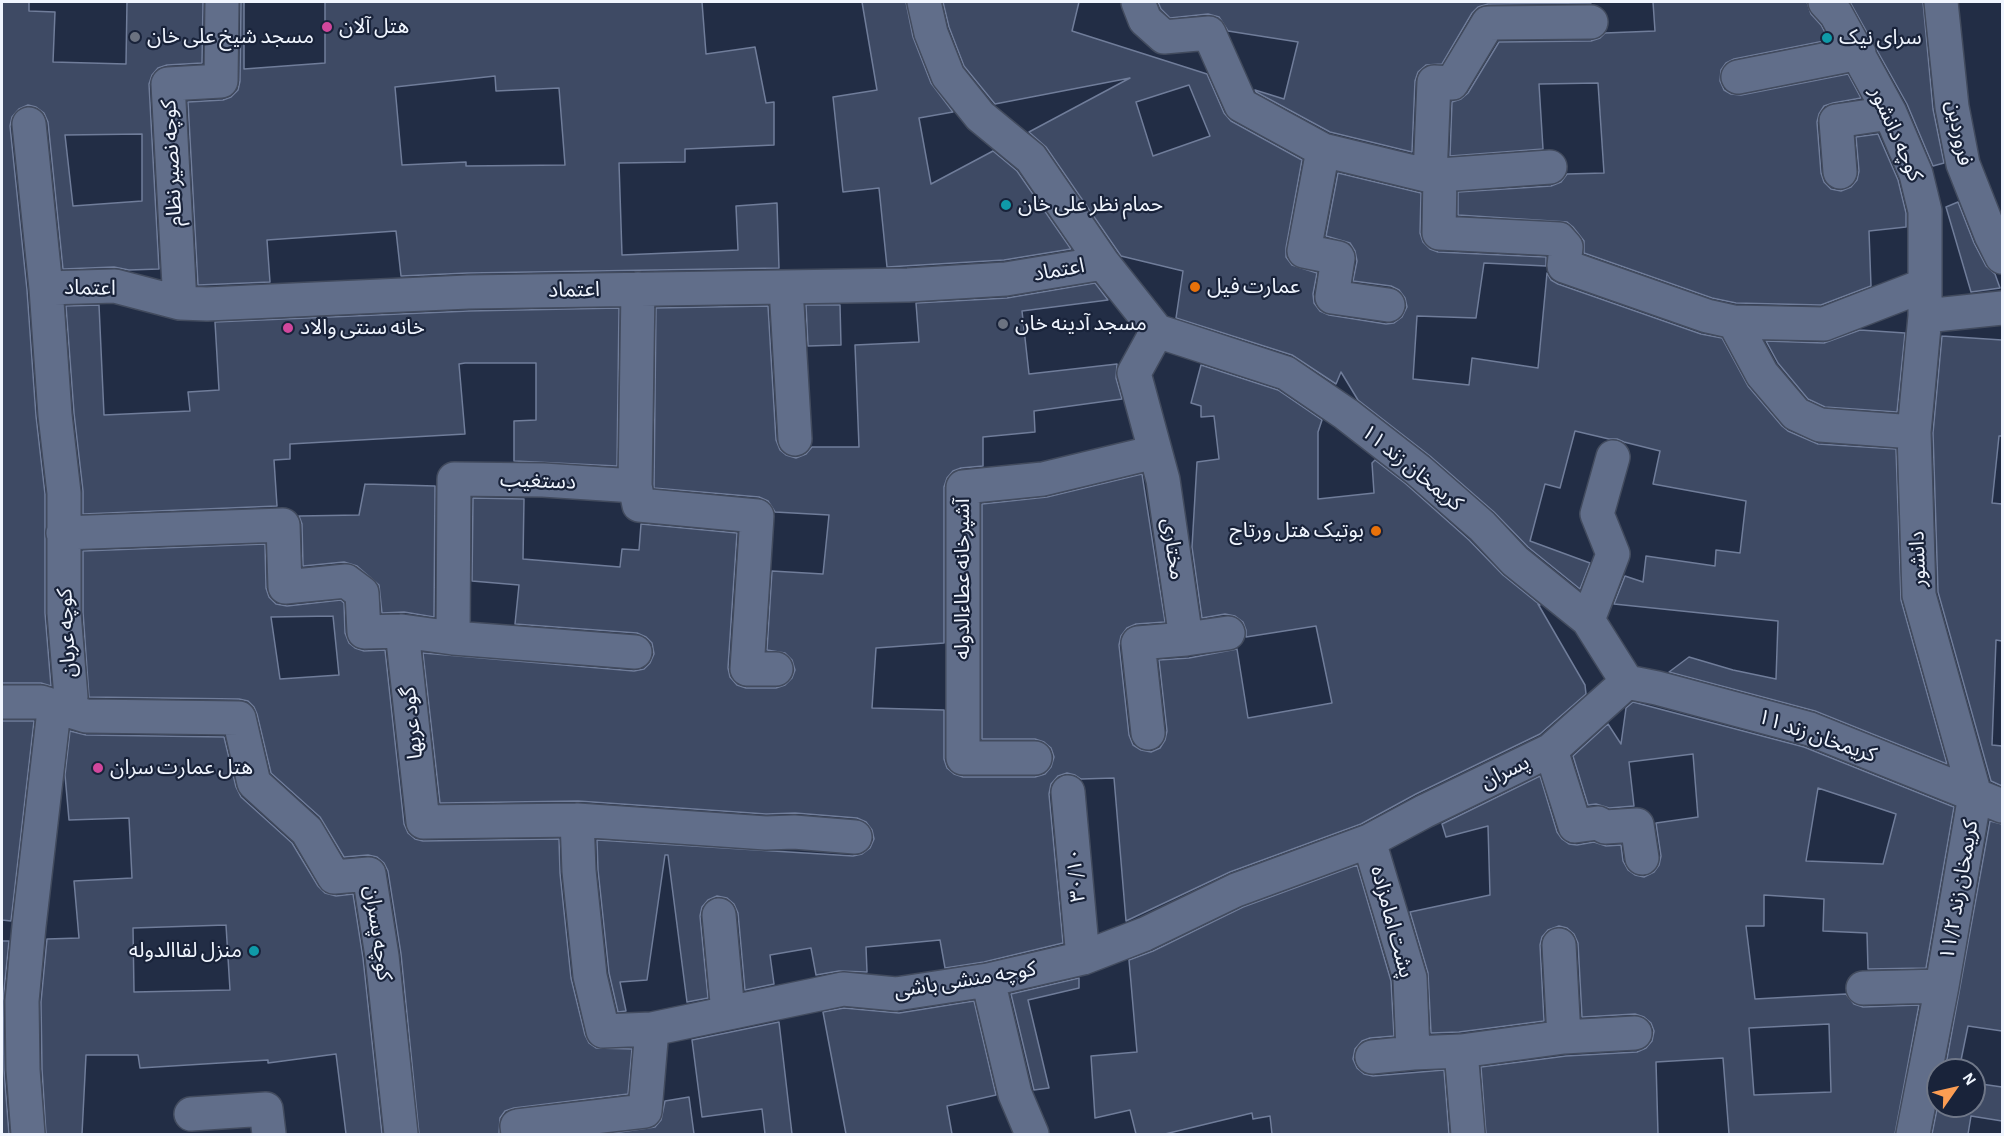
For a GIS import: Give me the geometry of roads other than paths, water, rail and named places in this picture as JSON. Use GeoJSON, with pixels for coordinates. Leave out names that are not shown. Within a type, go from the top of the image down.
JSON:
{"type":"FeatureCollection","features":[{"type":"Feature","properties":{"kind":"lane","name":"کوچه نصیر نظام"},"geometry":{"type":"LineString","coordinates":[[180,303],[168,84],[221,81],[222,2]]}},
{"type":"Feature","properties":{"kind":"lane"},"geometry":{"type":"LineString","coordinates":[[924,2],[931,33],[948,76],[980,116],[1031,158],[1103,263],[1157,331]]}},
{"type":"Feature","properties":{"kind":"lane"},"geometry":{"type":"LineString","coordinates":[[1138,2],[1145,20],[1164,37],[1209,33],[1240,105],[1323,150],[1435,175],[1550,167]]}},
{"type":"Feature","properties":{"kind":"lane","name":"کوچه دانشور"},"geometry":{"type":"LineString","coordinates":[[1825,2],[1836,14],[1859,53],[1917,174],[1925,211],[1925,301]]}},
{"type":"Feature","properties":{"kind":"lane","name":"فروردین"},"geometry":{"type":"LineString","coordinates":[[1941,2],[1952,107],[1963,164],[2002,257]]}},
{"type":"Feature","properties":{"kind":"lane"},"geometry":{"type":"LineString","coordinates":[[1591,22],[1488,23],[1452,83],[1434,82],[1435,175],[1439,233],[1559,238],[1566,247],[1564,266],[1707,316],[1734,322],[1824,324],[1925,301],[2002,308]]}},
{"type":"Feature","properties":{"kind":"lane"},"geometry":{"type":"LineString","coordinates":[[1738,77],[1859,53]]}},
{"type":"Feature","properties":{"kind":"lane"},"geometry":{"type":"LineString","coordinates":[[1840,172],[1836,120],[1890,114]]}},
{"type":"Feature","properties":{"kind":"lane","name":"کوچه عربان"},"geometry":{"type":"LineString","coordinates":[[28,1134],[23,1070],[22,1001],[53,719],[65,710],[71,697],[64,613],[64,493],[29,124]]}},
{"type":"Feature","properties":{"kind":"lane"},"geometry":{"type":"LineString","coordinates":[[1323,150],[1304,251],[1338,258],[1332,297],[1388,304]]}},
{"type":"Feature","properties":{"kind":"lane","name":"اعتماد"},"geometry":{"type":"LineString","coordinates":[[46,288],[116,286],[180,303],[207,304],[468,292],[909,285],[1006,279],[1103,263]]}},
{"type":"Feature","properties":{"kind":"lane"},"geometry":{"type":"LineString","coordinates":[[786,288],[795,439]]}},
{"type":"Feature","properties":{"kind":"lane"},"geometry":{"type":"LineString","coordinates":[[638,289],[635,486],[639,505],[757,516],[747,669],[776,669]]}},
{"type":"Feature","properties":{"kind":"lane","name":"دانشور"},"geometry":{"type":"LineString","coordinates":[[1925,301],[1914,432],[1919,595],[1989,801]]}},
{"type":"Feature","properties":{"kind":"lane"},"geometry":{"type":"LineString","coordinates":[[1734,322],[1762,374],[1796,414],[1820,425],[1914,432]]}},
{"type":"Feature","properties":{"kind":"lane","name":"مختاری"},"geometry":{"type":"LineString","coordinates":[[1157,331],[1134,374],[1163,480],[1186,639]]}},
{"type":"Feature","properties":{"kind":"lane","name":"کریمخان زند ۱۱"},"geometry":{"type":"LineString","coordinates":[[1157,331],[1286,373],[1346,414],[1418,470],[1482,526],[1515,561],[1588,620],[1627,682],[1810,729],[1989,801]]}},
{"type":"Feature","properties":{"kind":"lane","name":"آشپرخانه عطاءالدوله"},"geometry":{"type":"LineString","coordinates":[[1035,758],[963,758],[963,487],[1043,479],[1155,452]]}},
{"type":"Feature","properties":{"kind":"lane"},"geometry":{"type":"LineString","coordinates":[[1588,620],[1613,554],[1597,514],[1613,457]]}},
{"type":"Feature","properties":{"kind":"lane","name":"دستغیب"},"geometry":{"type":"LineString","coordinates":[[453,638],[454,479],[543,480],[635,486]]}},
{"type":"Feature","properties":{"kind":"lane"},"geometry":{"type":"LineString","coordinates":[[63,533],[283,525],[285,587],[346,581],[362,593],[364,632],[402,631],[453,638],[635,652]]}},
{"type":"Feature","properties":{"kind":"lane","name":"گود عربها"},"geometry":{"type":"LineString","coordinates":[[402,631],[423,822],[577,820],[766,834],[794,832],[855,837]]}},
{"type":"Feature","properties":{"kind":"lane"},"geometry":{"type":"LineString","coordinates":[[1148,733],[1138,643],[1228,633]]}},
{"type":"Feature","properties":{"kind":"lane","name":"پسران"},"geometry":{"type":"LineString","coordinates":[[1369,841],[1551,750],[1627,682]]}},
{"type":"Feature","properties":{"kind":"lane","name":"کوچه پسران"},"geometry":{"type":"LineString","coordinates":[[2,702],[41,702],[86,716],[239,718],[254,783],[307,831],[334,877],[369,874],[382,956],[401,1134]]}},
{"type":"Feature","properties":{"kind":"lane"},"geometry":{"type":"LineString","coordinates":[[1551,750],[1575,826],[1598,823],[1605,827],[1637,825],[1642,858]]}},
{"type":"Feature","properties":{"kind":"lane","name":"۳۰/۱۰"},"geometry":{"type":"LineString","coordinates":[[1068,792],[1083,958]]}},
{"type":"Feature","properties":{"kind":"lane","name":"کریمخان زند ۱۱/۲"},"geometry":{"type":"LineString","coordinates":[[1913,1134],[1942,986],[1989,801]]}},
{"type":"Feature","properties":{"kind":"lane","name":"کوچه منشی باشی"},"geometry":{"type":"LineString","coordinates":[[577,820],[579,871],[590,976],[603,1031],[652,1029],[843,989],[896,994],[988,980],[1083,958],[1145,934],[1236,891],[1369,841]]}},
{"type":"Feature","properties":{"kind":"lane","name":"پشت امامزاده"},"geometry":{"type":"LineString","coordinates":[[1369,841],[1410,978],[1413,1053]]}},
{"type":"Feature","properties":{"kind":"lane"},"geometry":{"type":"LineString","coordinates":[[719,915],[728,1013]]}},
{"type":"Feature","properties":{"kind":"lane"},"geometry":{"type":"LineString","coordinates":[[1559,945],[1564,1037]]}},
{"type":"Feature","properties":{"kind":"lane"},"geometry":{"type":"LineString","coordinates":[[988,980],[1015,1094],[1032,1134]]}},
{"type":"Feature","properties":{"kind":"lane"},"geometry":{"type":"LineString","coordinates":[[1863,988],[1942,986]]}},
{"type":"Feature","properties":{"kind":"lane"},"geometry":{"type":"LineString","coordinates":[[519,1134],[518,1126],[645,1111],[652,1029]]}},
{"type":"Feature","properties":{"kind":"lane"},"geometry":{"type":"LineString","coordinates":[[1372,1057],[1461,1051],[1564,1037],[1635,1034]]}},
{"type":"Feature","properties":{"kind":"lane"},"geometry":{"type":"LineString","coordinates":[[1461,1051],[1468,1134]]}},
{"type":"Feature","properties":{"kind":"lane"},"geometry":{"type":"LineString","coordinates":[[190,1114],[266,1109],[269,1134]]}},
{"type":"Feature","properties":{"kind":"place","name":"هتل آلان"},"geometry":{"type":"Point","coordinates":[327,27]}},
{"type":"Feature","properties":{"kind":"place","name":"مسجد شیخ علی خان"},"geometry":{"type":"Point","coordinates":[135,37]}},
{"type":"Feature","properties":{"kind":"place","name":"سرای نیک"},"geometry":{"type":"Point","coordinates":[1827,38]}},
{"type":"Feature","properties":{"kind":"place","name":"حمام نظر علی خان"},"geometry":{"type":"Point","coordinates":[1006,205]}},
{"type":"Feature","properties":{"kind":"place","name":"عمارت فیل"},"geometry":{"type":"Point","coordinates":[1195,287]}},
{"type":"Feature","properties":{"kind":"place","name":"مسجد آدینه خان"},"geometry":{"type":"Point","coordinates":[1003,324]}},
{"type":"Feature","properties":{"kind":"place","name":"خانه سنتی والاد"},"geometry":{"type":"Point","coordinates":[288,328]}},
{"type":"Feature","properties":{"kind":"place","name":"بوتیک هتل ورتاج"},"geometry":{"type":"Point","coordinates":[1376,531]}},
{"type":"Feature","properties":{"kind":"place","name":"هتل عمارت سران"},"geometry":{"type":"Point","coordinates":[98,768]}},
{"type":"Feature","properties":{"kind":"place","name":"منزل لقاالدوله"},"geometry":{"type":"Point","coordinates":[254,951]}}]}
